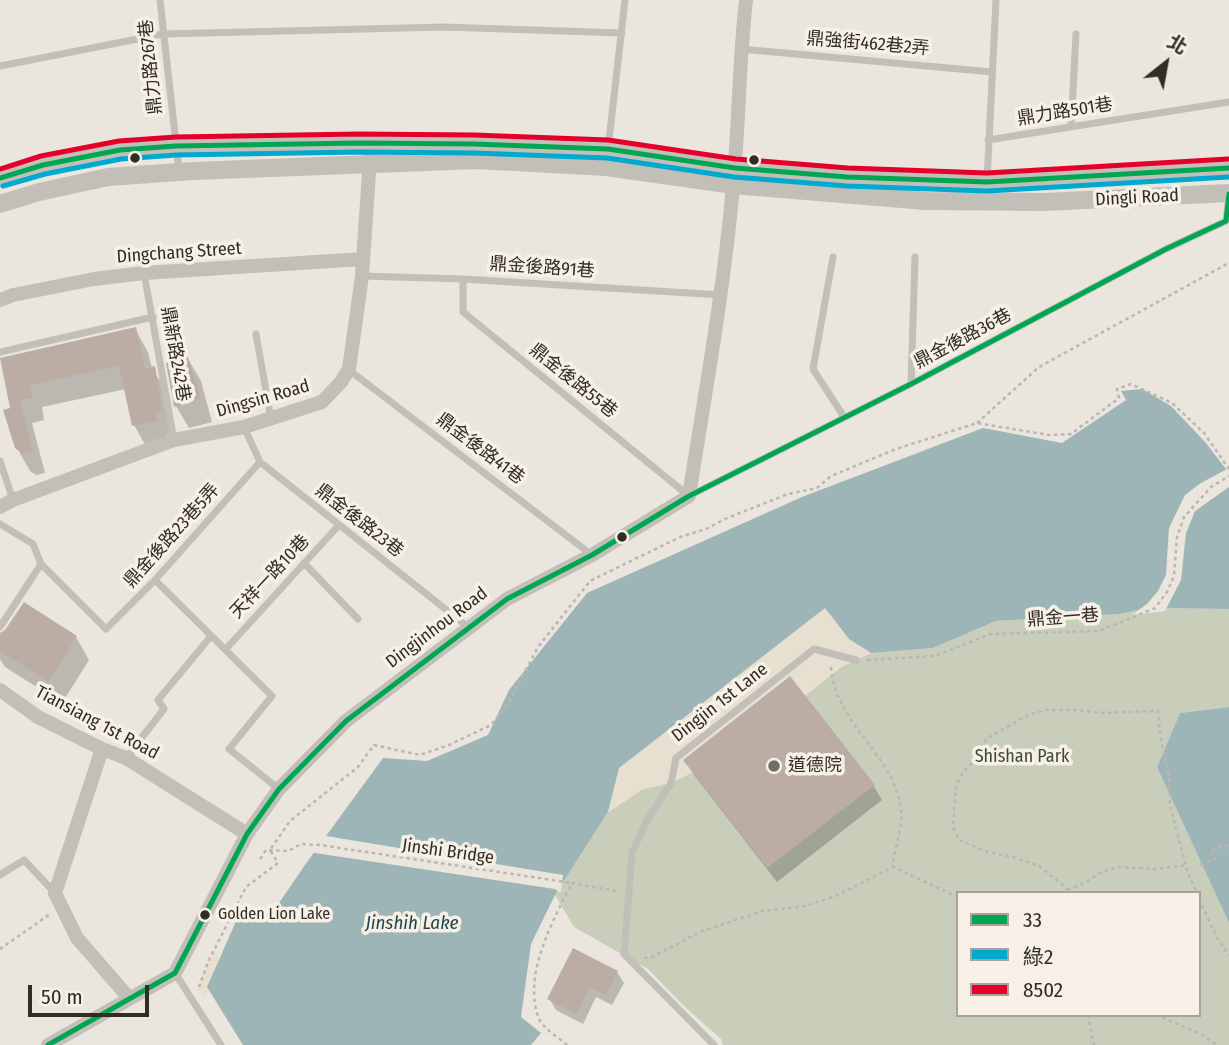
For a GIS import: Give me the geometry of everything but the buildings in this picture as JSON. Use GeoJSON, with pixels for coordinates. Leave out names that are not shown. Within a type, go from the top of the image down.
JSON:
{"type":"FeatureCollection","features":[{"type":"Feature","properties":{"kind":"street"},"geometry":{"type":"LineString","coordinates":[[689,496],[721,295],[734,176],[746,0]]}},
{"type":"Feature","properties":{"kind":"street"},"geometry":{"type":"LineString","coordinates":[[349,369],[362,276],[371,143]]}},
{"type":"Feature","properties":{"kind":"street","name":"Dingli Road"},"geometry":{"type":"LineString","coordinates":[[0,178],[43,165],[120,150],[176,146],[474,144],[607,158],[926,201],[1044,202],[1229,194]]}},
{"type":"Feature","properties":{"kind":"street","name":"Dingli Road"},"geometry":{"type":"LineString","coordinates":[[0,204],[39,192],[108,177],[369,163],[607,158]]}},
{"type":"Feature","properties":{"kind":"street","name":"Dingli Road"},"geometry":{"type":"LineString","coordinates":[[734,176],[986,182],[1229,168]]}},
{"type":"Feature","properties":{"kind":"street","name":"Dingchang Street"},"geometry":{"type":"LineString","coordinates":[[0,300],[94,279],[144,273],[363,259]]}},
{"type":"Feature","properties":{"kind":"street","name":"Dingsin Road"},"geometry":{"type":"LineString","coordinates":[[7,504],[174,440],[244,428],[322,402],[349,369]]}},
{"type":"Feature","properties":{"kind":"street","name":"Dingjinhou Road"},"geometry":{"type":"LineString","coordinates":[[175,973],[247,834],[279,789],[346,721],[507,599],[592,555],[689,496]]}},
{"type":"Feature","properties":{"kind":"street","name":"Tiansiang 1st Road"},"geometry":{"type":"LineString","coordinates":[[0,690],[38,717],[126,758],[247,834]]}},
{"type":"Feature","properties":{"kind":"street"},"geometry":{"type":"LineString","coordinates":[[102,749],[58,900],[77,938],[129,998]]}},
{"type":"Feature","properties":{"kind":"street"},"geometry":{"type":"LineString","coordinates":[[48,1045],[175,973]]}},
{"type":"Feature","properties":{"kind":"lane","name":"鼎力路267巷"},"geometry":{"type":"LineString","coordinates":[[160,0],[179,172]]}},
{"type":"Feature","properties":{"kind":"lane"},"geometry":{"type":"LineString","coordinates":[[607,158],[625,0]]}},
{"type":"Feature","properties":{"kind":"lane"},"geometry":{"type":"LineString","coordinates":[[986,202],[996,0]]}},
{"type":"Feature","properties":{"kind":"lane"},"geometry":{"type":"LineString","coordinates":[[0,66],[163,34],[444,27],[622,33]]}},
{"type":"Feature","properties":{"kind":"lane"},"geometry":{"type":"LineString","coordinates":[[1071,127],[1076,34]]}},
{"type":"Feature","properties":{"kind":"lane","name":"鼎強街462巷2弄"},"geometry":{"type":"LineString","coordinates":[[741,48],[992,72]]}},
{"type":"Feature","properties":{"kind":"lane","name":"鼎力路501巷"},"geometry":{"type":"LineString","coordinates":[[988,140],[1229,102]]}},
{"type":"Feature","properties":{"kind":"lane","name":"鼎金後路36巷"},"geometry":{"type":"LineString","coordinates":[[689,496],[911,384],[1166,249],[1228,221],[1229,194]]}},
{"type":"Feature","properties":{"kind":"lane"},"geometry":{"type":"LineString","coordinates":[[834,257],[813,369],[844,417]]}},
{"type":"Feature","properties":{"kind":"lane"},"geometry":{"type":"LineString","coordinates":[[911,384],[915,257]]}},
{"type":"Feature","properties":{"kind":"lane","name":"鼎新路242巷"},"geometry":{"type":"LineString","coordinates":[[144,273],[174,440]]}},
{"type":"Feature","properties":{"kind":"lane","name":"鼎金後路91巷"},"geometry":{"type":"LineString","coordinates":[[362,276],[463,279],[721,295]]}},
{"type":"Feature","properties":{"kind":"lane","name":"鼎金後路55巷"},"geometry":{"type":"LineString","coordinates":[[463,279],[463,312],[689,496]]}},
{"type":"Feature","properties":{"kind":"lane"},"geometry":{"type":"LineString","coordinates":[[0,352],[153,317]]}},
{"type":"Feature","properties":{"kind":"lane"},"geometry":{"type":"LineString","coordinates":[[256,334],[271,420]]}},
{"type":"Feature","properties":{"kind":"lane","name":"鼎金後路41巷"},"geometry":{"type":"LineString","coordinates":[[349,369],[592,555]]}},
{"type":"Feature","properties":{"kind":"lane","name":"鼎金後路23巷"},"geometry":{"type":"LineString","coordinates":[[244,428],[260,462],[469,628]]}},
{"type":"Feature","properties":{"kind":"lane"},"geometry":{"type":"LineString","coordinates":[[0,461],[7,504]]}},
{"type":"Feature","properties":{"kind":"lane","name":"鼎金後路23巷5弄"},"geometry":{"type":"LineString","coordinates":[[41,564],[106,629],[155,580],[260,462]]}},
{"type":"Feature","properties":{"kind":"lane"},"geometry":{"type":"LineString","coordinates":[[0,524],[33,544],[41,564],[0,627]]}},
{"type":"Feature","properties":{"kind":"lane","name":"天祥一路10巷"},"geometry":{"type":"LineString","coordinates":[[225,650],[339,525]]}},
{"type":"Feature","properties":{"kind":"lane"},"geometry":{"type":"LineString","coordinates":[[304,563],[358,619]]}},
{"type":"Feature","properties":{"kind":"lane"},"geometry":{"type":"LineString","coordinates":[[155,580],[272,696],[229,748],[279,789]]}},
{"type":"Feature","properties":{"kind":"lane"},"geometry":{"type":"LineString","coordinates":[[126,758],[164,709],[158,700],[211,636]]}},
{"type":"Feature","properties":{"kind":"lane","name":"Dingjin 1st Lane"},"geometry":{"type":"LineString","coordinates":[[630,960],[624,954],[632,853],[646,822],[671,783],[676,758],[814,649],[856,660]]}},
{"type":"Feature","properties":{"kind":"lane"},"geometry":{"type":"LineString","coordinates":[[0,874],[24,860],[58,900]]}},
{"type":"Feature","properties":{"kind":"lane"},"geometry":{"type":"LineString","coordinates":[[630,960],[714,1045]]}},
{"type":"Feature","properties":{"kind":"lane"},"geometry":{"type":"LineString","coordinates":[[175,973],[221,1045]]}},
{"type":"Feature","properties":{"kind":"path"},"geometry":{"type":"LineString","coordinates":[[260,859],[270,850],[290,821],[358,767],[374,745],[420,755],[491,725],[508,704],[538,647],[590,581],[680,537],[706,529],[788,494],[817,488],[831,476],[896,449],[977,423],[1039,367],[1227,264]]}},
{"type":"Feature","properties":{"kind":"path"},"geometry":{"type":"LineString","coordinates":[[977,423],[1049,435],[1071,434],[1119,398],[1117,389],[1131,384],[1172,403],[1204,433],[1229,469]]}},
{"type":"Feature","properties":{"kind":"path","name":"鼎金一巷"},"geometry":{"type":"LineString","coordinates":[[856,660],[934,656],[992,634],[1099,631],[1155,608],[1167,592],[1174,576],[1177,537],[1184,517],[1211,487],[1229,476]]}},
{"type":"Feature","properties":{"kind":"path"},"geometry":{"type":"LineString","coordinates":[[830,653],[831,675],[841,702],[851,722],[883,763],[900,803],[902,827],[894,850],[892,867]]}},
{"type":"Feature","properties":{"kind":"path"},"geometry":{"type":"LineString","coordinates":[[1186,865],[1155,869],[1118,867],[1101,872],[1069,890],[1039,866],[988,852],[960,839],[953,827],[956,785],[964,771],[978,757],[986,739],[1010,724],[1046,710],[1100,713],[1158,711],[1161,741],[1169,775],[1170,806],[1196,891]]}},
{"type":"Feature","properties":{"kind":"path","name":"Jinshi Bridge"},"geometry":{"type":"LineString","coordinates":[[270,850],[288,851],[301,844],[320,845],[629,894]]}},
{"type":"Feature","properties":{"kind":"path"},"geometry":{"type":"LineString","coordinates":[[1200,865],[1215,859],[1210,851],[1227,845],[1229,851]]}},
{"type":"Feature","properties":{"kind":"path"},"geometry":{"type":"LineString","coordinates":[[198,989],[208,962],[246,887],[278,863],[270,850]]}},
{"type":"Feature","properties":{"kind":"path"},"geometry":{"type":"LineString","coordinates":[[892,867],[956,896]]}},
{"type":"Feature","properties":{"kind":"path"},"geometry":{"type":"LineString","coordinates":[[630,960],[652,957],[702,931],[763,911],[805,906],[836,896],[892,867]]}},
{"type":"Feature","properties":{"kind":"path"},"geometry":{"type":"LineString","coordinates":[[567,1045],[540,1021],[534,992],[542,943],[572,883]]}},
{"type":"Feature","properties":{"kind":"path"},"geometry":{"type":"LineString","coordinates":[[0,949],[58,900]]}},
{"type":"Feature","properties":{"kind":"path"},"geometry":{"type":"LineString","coordinates":[[1201,903],[1217,938],[1229,955]]}},
{"type":"Feature","properties":{"kind":"path"},"geometry":{"type":"LineString","coordinates":[[1088,1017],[1094,1045]]}},
{"type":"Feature","properties":{"kind":"path"},"geometry":{"type":"LineString","coordinates":[[1161,1017],[1199,1033],[1217,1045]]}},
{"type":"Feature","properties":{"kind":"green space","name":"Shishan Park"},"geometry":{"type":"Polygon","coordinates":[[[1148,608],[1229,609],[1229,707],[1180,713],[1157,767],[1229,923],[1229,1045],[723,1045],[721,1039],[648,969],[574,927],[555,895],[608,812],[643,789],[671,783],[693,772],[805,696],[841,667],[871,653],[933,648],[996,621],[1119,614],[1148,608]]]}},
{"type":"Feature","properties":{"kind":"shaded area"},"geometry":{"type":"Polygon","coordinates":[[[825,607],[849,639],[871,653],[841,667],[805,696],[789,676],[683,759],[693,772],[671,783],[643,789],[609,812],[618,768],[825,607]]]}},
{"type":"Feature","properties":{"kind":"shaded area"},"geometry":{"type":"Polygon","coordinates":[[[213,951],[219,955],[219,964],[211,988],[203,998],[198,989],[213,951]]]}},
{"type":"Feature","properties":{"kind":"water","name":"Jinshih Lake"},"geometry":{"type":"Polygon","coordinates":[[[1142,389],[1171,406],[1206,443],[1229,473],[1229,609],[1148,608],[1119,614],[996,621],[933,648],[871,653],[849,639],[825,608],[619,768],[608,812],[555,895],[531,944],[521,1017],[541,1033],[531,1045],[243,1045],[207,987],[241,910],[266,922],[383,758],[427,761],[488,735],[509,690],[587,593],[802,497],[983,428],[1062,443],[1126,400],[1121,391],[1142,389]]]}},
{"type":"Feature","properties":{"kind":"water"},"geometry":{"type":"Polygon","coordinates":[[[1229,707],[1229,923],[1157,767],[1180,713],[1229,707]]]}},
{"type":"Feature","properties":{"kind":"pier"},"geometry":{"type":"Polygon","coordinates":[[[1229,468],[1229,487],[1195,511],[1186,533],[1181,580],[1165,611],[1132,615],[1147,604],[1166,575],[1169,528],[1185,495],[1229,468]]]}},
{"type":"Feature","properties":{"kind":"pier"},"geometry":{"type":"Polygon","coordinates":[[[326,836],[563,875],[561,891],[560,893],[555,889],[312,851],[326,836]]]}},
{"type":"Feature","properties":{"kind":"transit line","name":"8502"},"geometry":{"type":"LineString","coordinates":[[0,169],[41,156],[119,141],[176,137],[359,134],[608,140],[736,159],[848,168],[987,173],[1228,159]]}},
{"type":"Feature","properties":{"kind":"transit line","name":"33"},"geometry":{"type":"LineString","coordinates":[[0,178],[43,165],[120,150],[176,146],[359,143],[608,149],[735,168],[847,177],[987,182],[1229,168]]}},
{"type":"Feature","properties":{"kind":"transit line","name":"綠2"},"geometry":{"type":"LineString","coordinates":[[3,186],[45,174],[121,159],[176,155],[359,152],[607,158],[734,177],[847,186],[987,191],[1229,177]]}},
{"type":"Feature","properties":{"kind":"transit line","name":"33"},"geometry":{"type":"LineString","coordinates":[[48,1045],[175,973],[247,834],[279,789],[346,721],[507,599],[592,555],[689,496],[911,384],[1166,249],[1226,221],[1229,194]]}},
{"type":"Feature","properties":{"kind":"place","name":"道德院"},"geometry":{"type":"Point","coordinates":[774,766]}},
{"type":"Feature","properties":{"kind":"place","name":"Golden Lion Lake"},"geometry":{"type":"Point","coordinates":[205,915]}}]}
